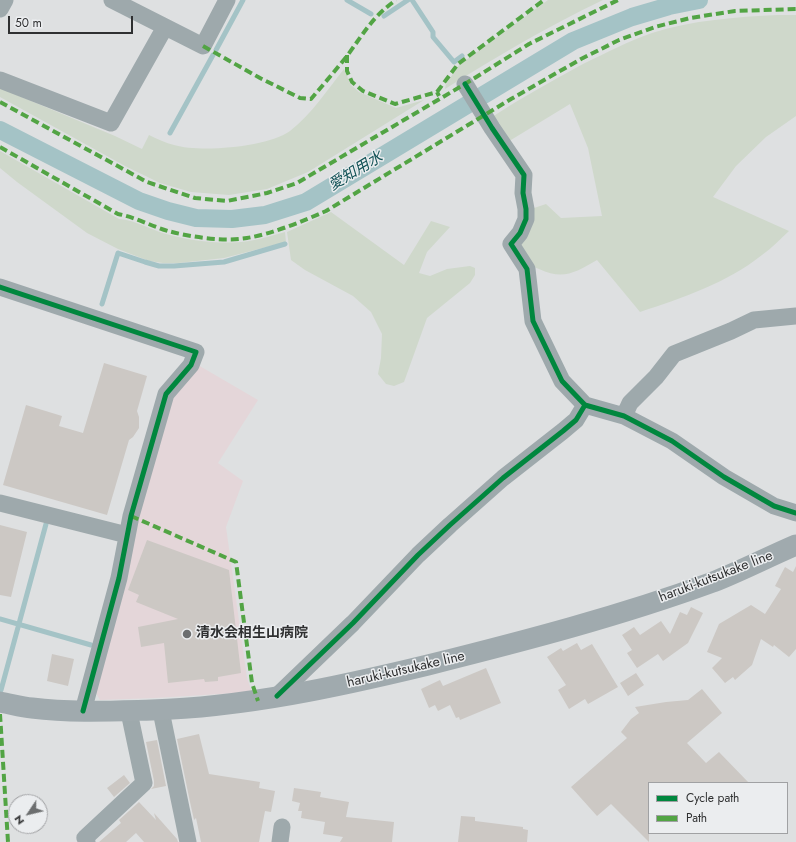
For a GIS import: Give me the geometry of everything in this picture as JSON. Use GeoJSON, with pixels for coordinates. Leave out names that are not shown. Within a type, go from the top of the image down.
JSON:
{"type":"FeatureCollection","features":[{"type":"Feature","properties":{"kind":"main road","name":"haruki-kutsukake line"},"geometry":{"type":"LineString","coordinates":[[0,702],[33,708],[83,711],[161,711],[258,701],[277,696],[307,692],[504,646],[606,618],[715,581],[796,545]]}},
{"type":"Feature","properties":{"kind":"street"},"geometry":{"type":"LineString","coordinates":[[0,9],[5,0]]}},
{"type":"Feature","properties":{"kind":"street"},"geometry":{"type":"LineString","coordinates":[[112,0],[203,46],[227,0]]}},
{"type":"Feature","properties":{"kind":"street"},"geometry":{"type":"LineString","coordinates":[[0,80],[111,123],[165,27]]}},
{"type":"Feature","properties":{"kind":"street"},"geometry":{"type":"LineString","coordinates":[[465,84],[524,175],[523,193],[526,219],[520,233],[511,244],[527,269],[533,321],[562,381],[585,405],[624,416],[672,441],[724,477],[774,506],[796,513]]}},
{"type":"Feature","properties":{"kind":"street"},"geometry":{"type":"LineString","coordinates":[[0,287],[196,352],[191,365],[166,394],[131,516],[119,578],[83,711]]}},
{"type":"Feature","properties":{"kind":"street"},"geometry":{"type":"LineString","coordinates":[[624,416],[630,402],[656,377],[674,354],[754,320],[796,316]]}},
{"type":"Feature","properties":{"kind":"street"},"geometry":{"type":"LineString","coordinates":[[277,696],[353,623],[418,555],[503,478],[576,420],[585,405]]}},
{"type":"Feature","properties":{"kind":"street"},"geometry":{"type":"LineString","coordinates":[[0,503],[127,535]]}},
{"type":"Feature","properties":{"kind":"street"},"geometry":{"type":"LineString","coordinates":[[161,711],[188,842]]}},
{"type":"Feature","properties":{"kind":"street"},"geometry":{"type":"LineString","coordinates":[[87,842],[85,838],[144,783],[129,712]]}},
{"type":"Feature","properties":{"kind":"shaded area"},"geometry":{"type":"Polygon","coordinates":[[[548,0],[603,0],[522,42],[445,89],[446,84],[459,65],[548,0]]]}},
{"type":"Feature","properties":{"kind":"shaded area"},"geometry":{"type":"Polygon","coordinates":[[[796,15],[796,116],[766,137],[736,166],[713,197],[789,231],[766,252],[734,274],[704,289],[640,312],[597,260],[569,274],[555,274],[547,272],[527,263],[516,245],[534,208],[546,204],[561,218],[602,216],[588,148],[570,104],[506,143],[492,117],[525,96],[583,64],[643,36],[699,22],[730,18],[796,15]]]}},
{"type":"Feature","properties":{"kind":"shaded area"},"geometry":{"type":"Polygon","coordinates":[[[344,69],[351,85],[359,92],[396,108],[424,100],[308,172],[267,189],[229,195],[191,192],[160,183],[125,166],[0,97],[0,88],[115,136],[142,149],[149,135],[174,145],[186,147],[234,147],[251,145],[280,137],[290,131],[312,109],[344,69]]]}},
{"type":"Feature","properties":{"kind":"shaded area"},"geometry":{"type":"Polygon","coordinates":[[[0,151],[119,219],[131,221],[160,232],[197,240],[229,243],[254,240],[285,232],[286,242],[224,258],[179,263],[149,261],[118,249],[87,233],[17,182],[0,168],[0,151]]]}},
{"type":"Feature","properties":{"kind":"shaded area"},"geometry":{"type":"Polygon","coordinates":[[[331,212],[404,265],[431,221],[450,227],[427,252],[419,273],[430,276],[447,269],[470,266],[475,268],[475,275],[470,283],[427,318],[404,382],[394,386],[386,384],[378,374],[381,358],[382,334],[371,312],[353,296],[305,270],[291,260],[287,232],[331,212]]]}},
{"type":"Feature","properties":{"kind":"shaded area"},"geometry":{"type":"Polygon","coordinates":[[[198,365],[258,400],[218,463],[243,481],[226,527],[247,678],[252,692],[100,700],[96,693],[139,516],[172,399],[198,365]]]}},
{"type":"Feature","properties":{"kind":"building"},"geometry":{"type":"Polygon","coordinates":[[[104,363],[147,376],[137,411],[139,417],[139,428],[129,440],[107,515],[3,485],[26,405],[62,416],[59,426],[83,433],[104,363]]]}},
{"type":"Feature","properties":{"kind":"building"},"geometry":{"type":"Polygon","coordinates":[[[0,525],[27,532],[11,597],[0,595],[0,525]]]}},
{"type":"Feature","properties":{"kind":"building"},"geometry":{"type":"Polygon","coordinates":[[[147,540],[229,570],[241,673],[218,677],[218,681],[205,682],[204,679],[168,683],[164,643],[141,647],[138,627],[178,619],[136,602],[139,595],[128,590],[147,540]]]}},
{"type":"Feature","properties":{"kind":"building"},"geometry":{"type":"Polygon","coordinates":[[[796,566],[796,649],[789,657],[774,645],[773,647],[761,639],[752,665],[735,680],[733,677],[725,683],[712,668],[722,658],[707,652],[719,624],[751,605],[765,614],[781,589],[775,586],[785,567],[793,572],[796,566]]]}},
{"type":"Feature","properties":{"kind":"building"},"geometry":{"type":"Polygon","coordinates":[[[691,607],[703,613],[688,643],[663,661],[658,654],[637,668],[627,653],[632,650],[622,635],[634,627],[640,635],[661,621],[670,634],[680,612],[687,615],[691,607]]]}},
{"type":"Feature","properties":{"kind":"building"},"geometry":{"type":"Polygon","coordinates":[[[577,643],[581,650],[592,644],[618,687],[588,704],[585,699],[569,709],[558,690],[566,685],[547,657],[561,648],[563,651],[577,643]]]}},
{"type":"Feature","properties":{"kind":"building"},"geometry":{"type":"Polygon","coordinates":[[[52,654],[74,659],[68,686],[47,681],[52,654]]]}},
{"type":"Feature","properties":{"kind":"building"},"geometry":{"type":"Polygon","coordinates":[[[486,668],[501,703],[460,720],[459,717],[456,718],[450,705],[438,711],[435,705],[429,708],[421,689],[440,680],[443,686],[486,668]]]}},
{"type":"Feature","properties":{"kind":"building"},"geometry":{"type":"Polygon","coordinates":[[[636,673],[644,685],[628,696],[620,683],[636,673]]]}},
{"type":"Feature","properties":{"kind":"building"},"geometry":{"type":"Polygon","coordinates":[[[702,689],[722,713],[687,743],[706,763],[719,752],[748,782],[648,782],[649,842],[611,804],[597,816],[571,787],[627,738],[621,732],[631,719],[639,713],[635,707],[688,700],[702,689]]]}},
{"type":"Feature","properties":{"kind":"building"},"geometry":{"type":"Polygon","coordinates":[[[199,734],[209,774],[260,782],[259,788],[275,791],[271,812],[265,811],[259,842],[201,842],[196,818],[194,820],[177,739],[199,734]]]}},
{"type":"Feature","properties":{"kind":"building"},"geometry":{"type":"Polygon","coordinates":[[[157,740],[166,786],[151,789],[154,786],[154,781],[146,742],[157,740]]]}},
{"type":"Feature","properties":{"kind":"building"},"geometry":{"type":"Polygon","coordinates":[[[124,775],[130,783],[114,797],[107,788],[124,775]]]}},
{"type":"Feature","properties":{"kind":"building"},"geometry":{"type":"Polygon","coordinates":[[[294,788],[321,792],[320,797],[349,802],[346,817],[394,822],[392,842],[340,842],[343,837],[323,834],[325,822],[301,818],[302,811],[298,811],[300,803],[292,801],[294,788]]]}},
{"type":"Feature","properties":{"kind":"building"},"geometry":{"type":"Polygon","coordinates":[[[139,802],[156,820],[154,813],[178,842],[144,842],[136,833],[126,842],[99,842],[121,823],[119,820],[139,802]]]}},
{"type":"Feature","properties":{"kind":"building"},"geometry":{"type":"Polygon","coordinates":[[[461,816],[475,817],[475,821],[523,827],[523,829],[528,830],[527,842],[458,842],[461,816]]]}},
{"type":"Feature","properties":{"kind":"waterway"},"geometry":{"type":"LineString","coordinates":[[216,50],[243,0]]}},
{"type":"Feature","properties":{"kind":"waterway"},"geometry":{"type":"LineString","coordinates":[[347,0],[371,14]]}},
{"type":"Feature","properties":{"kind":"waterway"},"geometry":{"type":"LineString","coordinates":[[384,16],[408,0]]}},
{"type":"Feature","properties":{"kind":"waterway"},"geometry":{"type":"LineString","coordinates":[[412,0],[433,32],[433,37],[454,62],[462,56]]}},
{"type":"Feature","properties":{"kind":"waterway","name":"愛知用水"},"geometry":{"type":"LineString","coordinates":[[0,130],[139,201],[168,211],[196,218],[232,219],[265,215],[306,202],[573,41],[632,17],[669,6],[699,0]]}},
{"type":"Feature","properties":{"kind":"waterway"},"geometry":{"type":"LineString","coordinates":[[170,133],[213,55]]}},
{"type":"Feature","properties":{"kind":"waterway"},"geometry":{"type":"LineString","coordinates":[[102,304],[118,253],[159,266],[174,266],[224,262],[285,244]]}},
{"type":"Feature","properties":{"kind":"waterway"},"geometry":{"type":"LineString","coordinates":[[1,690],[46,524]]}},
{"type":"Feature","properties":{"kind":"waterway"},"geometry":{"type":"LineString","coordinates":[[0,619],[91,645]]}},
{"type":"Feature","properties":{"kind":"marked path"},"geometry":{"type":"LineString","coordinates":[[203,46],[260,78],[300,98],[311,99],[347,56],[374,19],[396,0]]}},
{"type":"Feature","properties":{"kind":"marked path"},"geometry":{"type":"LineString","coordinates":[[437,92],[458,64],[544,0]]}},
{"type":"Feature","properties":{"kind":"marked path"},"geometry":{"type":"LineString","coordinates":[[0,102],[147,182],[195,198],[227,201],[267,193],[297,183],[465,84],[529,44],[618,0]]}},
{"type":"Feature","properties":{"kind":"marked path"},"geometry":{"type":"LineString","coordinates":[[0,147],[118,214],[131,217],[168,231],[187,235],[218,239],[247,238],[277,230],[326,211],[511,99],[581,59],[619,40],[655,27],[690,18],[735,11],[796,9]]}},
{"type":"Feature","properties":{"kind":"marked path"},"geometry":{"type":"LineString","coordinates":[[347,55],[347,71],[352,82],[363,91],[395,104],[437,92],[439,96]]}},
{"type":"Feature","properties":{"kind":"marked path"},"geometry":{"type":"LineString","coordinates":[[131,516],[236,562],[252,683],[258,701]]}},
{"type":"Feature","properties":{"kind":"marked path"},"geometry":{"type":"LineString","coordinates":[[0,714],[8,842]]}},
{"type":"Feature","properties":{"kind":"cycle path"},"geometry":{"type":"LineString","coordinates":[[465,84],[492,128],[524,175],[523,193],[526,219],[520,233],[511,244],[527,269],[533,321],[562,381],[585,405],[624,416],[672,441],[724,477],[774,506],[796,513]]}},
{"type":"Feature","properties":{"kind":"cycle path"},"geometry":{"type":"LineString","coordinates":[[0,287],[196,352],[191,365],[166,394],[131,516],[119,578],[83,711]]}},
{"type":"Feature","properties":{"kind":"cycle path"},"geometry":{"type":"LineString","coordinates":[[277,696],[353,623],[418,555],[503,478],[576,420],[585,405]]}},
{"type":"Feature","properties":{"kind":"place","name":"清水会相生山病院"},"geometry":{"type":"Point","coordinates":[187,634]}}]}
